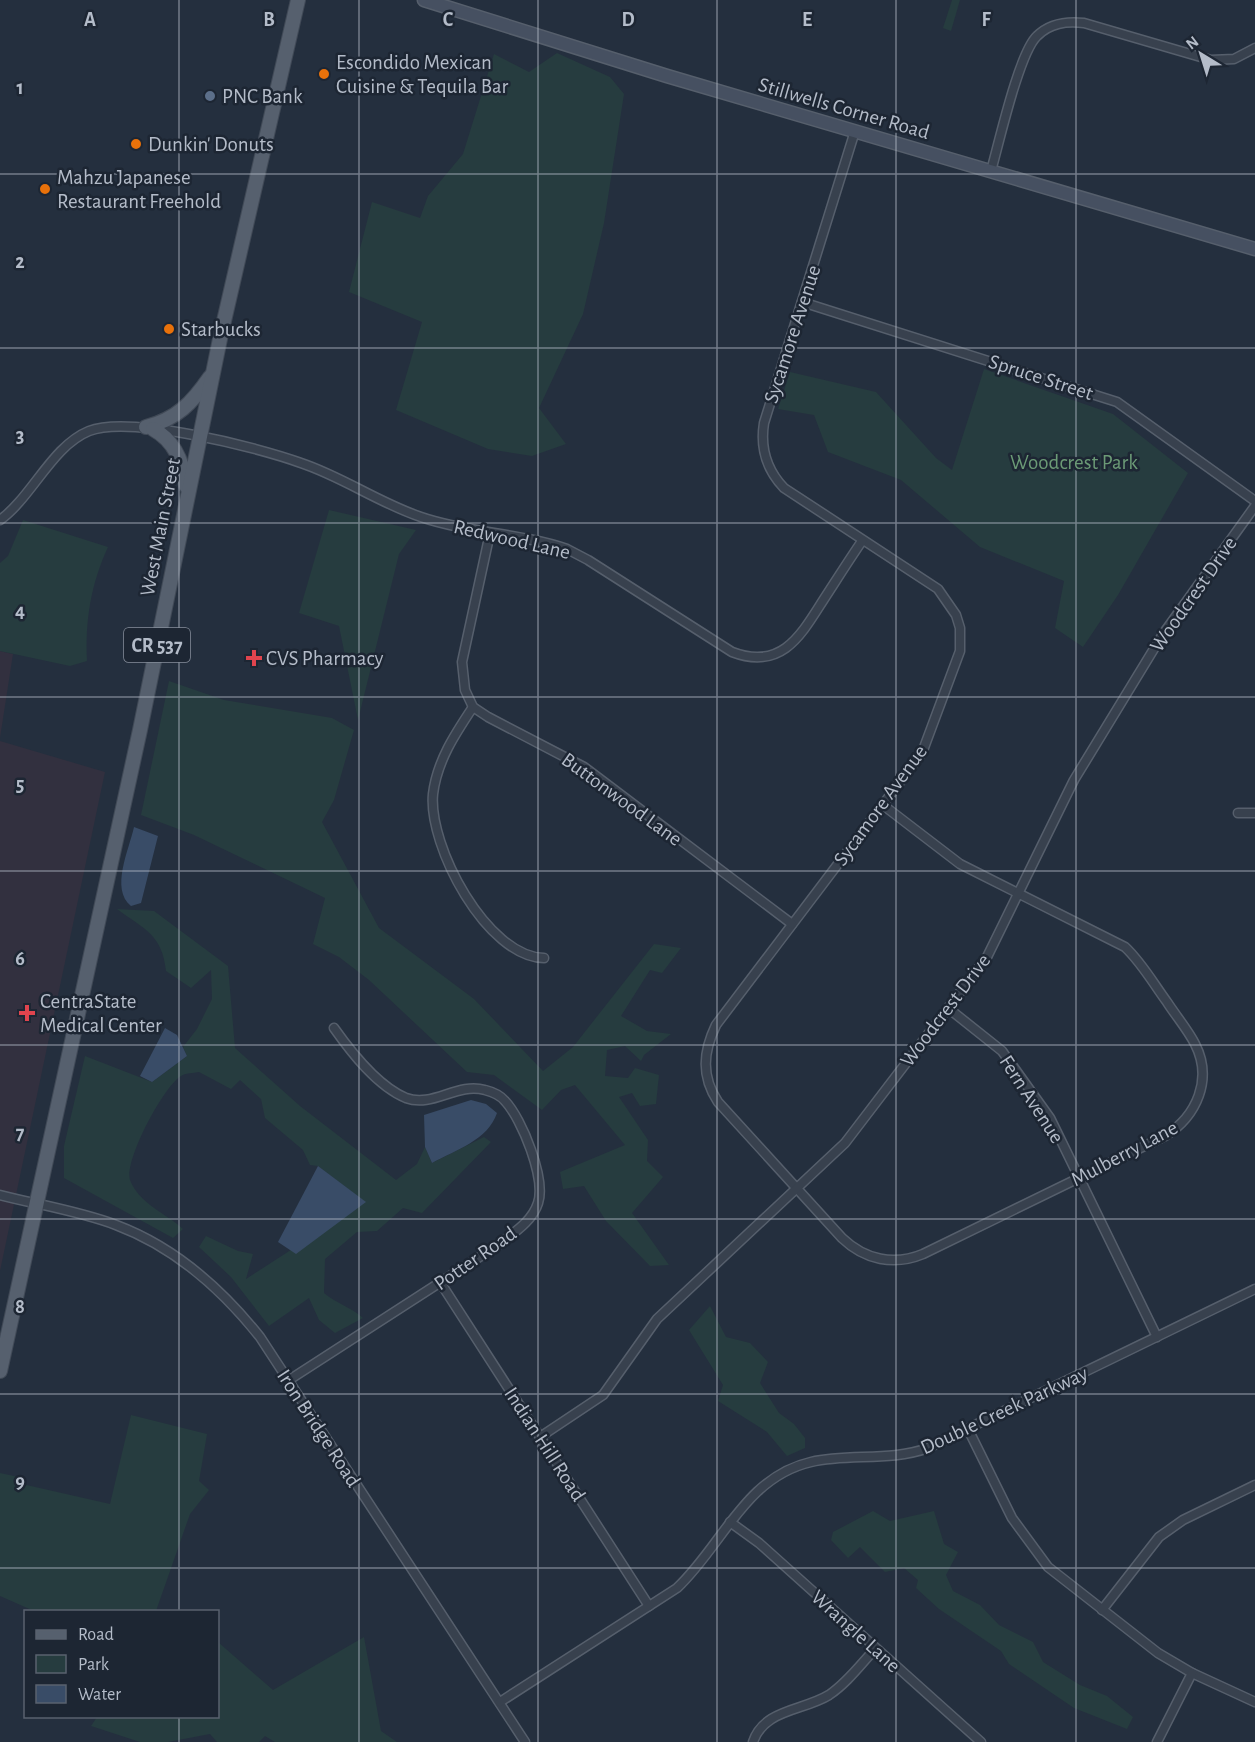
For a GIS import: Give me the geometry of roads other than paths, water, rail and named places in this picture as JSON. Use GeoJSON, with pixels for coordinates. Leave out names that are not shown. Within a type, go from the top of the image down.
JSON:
{"type":"FeatureCollection","features":[{"type":"Feature","properties":{"kind":"main road","name":"West Main Street"},"geometry":{"type":"LineString","coordinates":[[36,1203],[140,730],[199,438],[297,0]]}},
{"type":"Feature","properties":{"kind":"main road"},"geometry":{"type":"LineString","coordinates":[[149,428],[183,411],[191,404],[214,371]]}},
{"type":"Feature","properties":{"kind":"main road"},"geometry":{"type":"LineString","coordinates":[[149,428],[167,439],[180,459],[188,494]]}},
{"type":"Feature","properties":{"kind":"main road","name":"CR 537"},"geometry":{"type":"LineString","coordinates":[[0,1371],[36,1203]]}},
{"type":"Feature","properties":{"kind":"street","name":"Stillwells Corner Road"},"geometry":{"type":"LineString","coordinates":[[424,0],[855,132],[1255,249]]}},
{"type":"Feature","properties":{"kind":"street"},"geometry":{"type":"LineString","coordinates":[[991,171],[1027,50],[1037,36],[1050,27],[1064,22],[1084,23],[1218,61],[1242,56],[1255,48]]}},
{"type":"Feature","properties":{"kind":"street","name":"Sycamore Avenue"},"geometry":{"type":"LineString","coordinates":[[855,132],[764,423],[763,451],[771,472],[784,488],[938,590],[956,615],[961,639],[957,664],[925,748],[716,1025],[706,1048],[705,1064],[708,1084],[718,1102],[797,1189],[849,1245],[862,1253],[885,1260]]}},
{"type":"Feature","properties":{"kind":"street","name":"Spruce Street"},"geometry":{"type":"LineString","coordinates":[[802,302],[1117,402],[1255,501]]}},
{"type":"Feature","properties":{"kind":"street","name":"Redwood Lane"},"geometry":{"type":"LineString","coordinates":[[0,520],[13,510],[48,468],[80,435],[113,425],[149,428],[302,463],[412,514],[557,546],[576,553],[732,652],[757,657],[776,653],[798,639],[862,541]]}},
{"type":"Feature","properties":{"kind":"street","name":"Woodcrest Drive"},"geometry":{"type":"LineString","coordinates":[[540,1437],[603,1395],[657,1319],[846,1143],[987,957],[1074,780],[1163,634],[1255,506]]}},
{"type":"Feature","properties":{"kind":"street"},"geometry":{"type":"LineString","coordinates":[[490,532],[462,662],[465,690],[473,707],[451,741],[439,768],[433,803],[437,838],[450,871],[491,927],[515,950],[528,956],[544,958]]}},
{"type":"Feature","properties":{"kind":"street","name":"Buttonwood Lane"},"geometry":{"type":"LineString","coordinates":[[473,707],[584,767],[792,924]]}},
{"type":"Feature","properties":{"kind":"street","name":"Mulberry Lane"},"geometry":{"type":"LineString","coordinates":[[883,805],[960,864],[1125,947],[1138,961],[1191,1038],[1201,1060],[1202,1078],[1200,1094],[1193,1110],[1179,1127],[923,1254],[902,1260],[885,1260]]}},
{"type":"Feature","properties":{"kind":"street"},"geometry":{"type":"LineString","coordinates":[[1238,813],[1255,813]]}},
{"type":"Feature","properties":{"kind":"street","name":"Fern Avenue"},"geometry":{"type":"LineString","coordinates":[[948,1008],[1008,1057],[1050,1118],[1157,1337]]}},
{"type":"Feature","properties":{"kind":"street","name":"Potter Road"},"geometry":{"type":"LineString","coordinates":[[289,1380],[498,1245],[527,1221],[537,1206],[540,1177],[516,1118],[505,1100],[477,1088],[457,1090],[425,1101],[403,1096],[358,1061],[334,1028]]}},
{"type":"Feature","properties":{"kind":"street","name":"Iron Bridge Road"},"geometry":{"type":"LineString","coordinates":[[0,1196],[36,1203],[117,1225],[167,1250],[193,1268],[242,1314],[289,1380],[525,1742]]}},
{"type":"Feature","properties":{"kind":"street","name":"Indian Hill Road"},"geometry":{"type":"LineString","coordinates":[[440,1282],[650,1606]]}},
{"type":"Feature","properties":{"kind":"street","name":"Double Creek Parkway"},"geometry":{"type":"LineString","coordinates":[[500,1702],[650,1606],[686,1580],[730,1522],[759,1489],[796,1467],[827,1460],[906,1455],[928,1449],[1255,1289]]}},
{"type":"Feature","properties":{"kind":"street"},"geometry":{"type":"LineString","coordinates":[[968,1429],[1012,1518],[1034,1551],[1060,1578],[1158,1653],[1192,1673],[1255,1702]]}},
{"type":"Feature","properties":{"kind":"street"},"geometry":{"type":"LineString","coordinates":[[1102,1610],[1159,1537],[1183,1520],[1255,1485]]}},
{"type":"Feature","properties":{"kind":"street","name":"Wrangle Lane"},"geometry":{"type":"LineString","coordinates":[[730,1522],[759,1543],[981,1742]]}},
{"type":"Feature","properties":{"kind":"street"},"geometry":{"type":"LineString","coordinates":[[753,1742],[758,1730],[769,1719],[830,1694],[875,1649]]}},
{"type":"Feature","properties":{"kind":"street"},"geometry":{"type":"LineString","coordinates":[[1157,1742],[1192,1673]]}},
{"type":"Feature","properties":{"kind":"water"},"geometry":{"type":"Polygon","coordinates":[[[134,827],[158,836],[141,903],[131,906],[125,899],[121,880],[134,827]]]}},
{"type":"Feature","properties":{"kind":"water"},"geometry":{"type":"Polygon","coordinates":[[[165,1028],[177,1035],[187,1056],[152,1082],[140,1076],[165,1028]]]}},
{"type":"Feature","properties":{"kind":"water"},"geometry":{"type":"Polygon","coordinates":[[[471,1100],[486,1104],[497,1113],[493,1122],[479,1137],[432,1163],[425,1147],[424,1115],[471,1100]]]}},
{"type":"Feature","properties":{"kind":"water"},"geometry":{"type":"Polygon","coordinates":[[[318,1166],[366,1202],[296,1254],[278,1242],[318,1166]]]}},
{"type":"Feature","properties":{"kind":"place","name":"Escondido Mexican Cuisine & Tequila Bar"},"geometry":{"type":"Point","coordinates":[324,74]}},
{"type":"Feature","properties":{"kind":"place","name":"PNC Bank"},"geometry":{"type":"Point","coordinates":[210,96]}},
{"type":"Feature","properties":{"kind":"place","name":"Dunkin' Donuts"},"geometry":{"type":"Point","coordinates":[136,144]}},
{"type":"Feature","properties":{"kind":"place","name":"Mahzu Japanese Restaurant Freehold"},"geometry":{"type":"Point","coordinates":[45,189]}},
{"type":"Feature","properties":{"kind":"place","name":"Starbucks"},"geometry":{"type":"Point","coordinates":[169,329]}},
{"type":"Feature","properties":{"kind":"place","name":"CVS Pharmacy"},"geometry":{"type":"Point","coordinates":[254,658]}},
{"type":"Feature","properties":{"kind":"place","name":"CentraState Medical Center"},"geometry":{"type":"Point","coordinates":[27,1013]}},
{"type":"Feature","properties":{"kind":"park label","name":"Woodcrest Park"},"geometry":{"type":"Point","coordinates":[1074,462]}}]}
